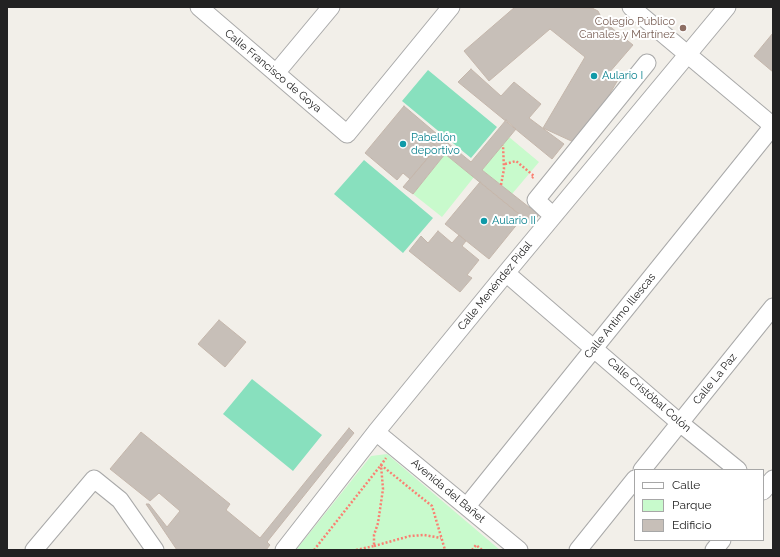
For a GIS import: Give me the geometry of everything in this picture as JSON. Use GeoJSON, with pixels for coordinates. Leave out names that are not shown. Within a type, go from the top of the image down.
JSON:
{"type":"FeatureCollection","features":[{"type":"Feature","properties":{"kind":"street","name":"Calle Francisco de Goya"},"geometry":{"type":"LineString","coordinates":[[199,7],[348,134],[451,7]]}},
{"type":"Feature","properties":{"kind":"street"},"geometry":{"type":"LineString","coordinates":[[276,74],[331,7]]}},
{"type":"Feature","properties":{"kind":"street"},"geometry":{"type":"LineString","coordinates":[[631,7],[773,126]]}},
{"type":"Feature","properties":{"kind":"street","name":"Calle Menéndez Pidal"},"geometry":{"type":"LineString","coordinates":[[284,550],[376,432],[727,7]]}},
{"type":"Feature","properties":{"kind":"street"},"geometry":{"type":"LineString","coordinates":[[553,216],[536,200],[647,63]]}},
{"type":"Feature","properties":{"kind":"street","name":"Calle Antimo Illescas"},"geometry":{"type":"LineString","coordinates":[[466,506],[773,126]]}},
{"type":"Feature","properties":{"kind":"street","name":"Calle Cristóbal Colón"},"geometry":{"type":"LineString","coordinates":[[506,273],[680,423],[737,469]]}},
{"type":"Feature","properties":{"kind":"street","name":"Calle La Paz"},"geometry":{"type":"LineString","coordinates":[[643,469],[773,307]]}},
{"type":"Feature","properties":{"kind":"street","name":"Avenida del Bañet"},"geometry":{"type":"LineString","coordinates":[[376,432],[519,550]]}},
{"type":"Feature","properties":{"kind":"street"},"geometry":{"type":"LineString","coordinates":[[34,550],[94,479],[120,500],[155,550]]}},
{"type":"Feature","properties":{"kind":"street"},"geometry":{"type":"LineString","coordinates":[[764,489],[773,479]]}},
{"type":"Feature","properties":{"kind":"street"},"geometry":{"type":"LineString","coordinates":[[578,550],[634,480]]}},
{"type":"Feature","properties":{"kind":"street"},"geometry":{"type":"LineString","coordinates":[[764,491],[773,498]]}},
{"type":"Feature","properties":{"kind":"street"},"geometry":{"type":"LineString","coordinates":[[714,550],[721,541]]}},
{"type":"Feature","properties":{"kind":"path"},"geometry":{"type":"LineString","coordinates":[[501,185],[504,169],[503,145]]}},
{"type":"Feature","properties":{"kind":"path"},"geometry":{"type":"LineString","coordinates":[[381,465],[432,506],[445,550]]}},
{"type":"Feature","properties":{"kind":"path"},"geometry":{"type":"LineString","coordinates":[[374,548],[374,535],[378,523],[384,489],[381,465]]}},
{"type":"Feature","properties":{"kind":"path"},"geometry":{"type":"LineString","coordinates":[[314,550],[381,465]]}},
{"type":"Feature","properties":{"kind":"path"},"geometry":{"type":"LineString","coordinates":[[356,550],[374,548],[410,536],[424,535],[441,538]]}},
{"type":"Feature","properties":{"kind":"path"},"geometry":{"type":"LineString","coordinates":[[472,550],[476,545],[482,550]]}},
{"type":"Feature","properties":{"kind":"path"},"geometry":{"type":"LineString","coordinates":[[374,548],[378,550]]}},
{"type":"Feature","properties":{"kind":"green space"},"geometry":{"type":"Polygon","coordinates":[[[428,70],[497,127],[471,158],[402,101],[428,70]]]}},
{"type":"Feature","properties":{"kind":"green space"},"geometry":{"type":"Polygon","coordinates":[[[509,137],[539,162],[512,194],[482,170],[509,137]]]}},
{"type":"Feature","properties":{"kind":"green space"},"geometry":{"type":"Polygon","coordinates":[[[445,154],[474,177],[442,217],[413,194],[445,154]]]}},
{"type":"Feature","properties":{"kind":"green space"},"geometry":{"type":"Polygon","coordinates":[[[364,160],[433,218],[403,253],[334,194],[364,160]]]}},
{"type":"Feature","properties":{"kind":"green space"},"geometry":{"type":"Polygon","coordinates":[[[252,379],[322,435],[293,471],[223,414],[252,379]]]}},
{"type":"Feature","properties":{"kind":"green space"},"geometry":{"type":"Polygon","coordinates":[[[387,454],[500,550],[296,550],[371,456],[387,454]]]}},
{"type":"Feature","properties":{"kind":"building","name":"Aulario I"},"geometry":{"type":"Polygon","coordinates":[[[515,7],[592,8],[598,11],[603,21],[633,45],[608,74],[619,78],[580,145],[543,128],[585,57],[550,29],[489,81],[464,51],[515,7]]]}},
{"type":"Feature","properties":{"kind":"building"},"geometry":{"type":"Polygon","coordinates":[[[773,33],[773,72],[754,56],[773,33]]]}},
{"type":"Feature","properties":{"kind":"building"},"geometry":{"type":"Polygon","coordinates":[[[471,69],[501,96],[514,82],[541,104],[529,118],[564,144],[552,159],[458,82],[471,69]]]}},
{"type":"Feature","properties":{"kind":"building","name":"Pabellón deportivo"},"geometry":{"type":"Polygon","coordinates":[[[404,106],[437,134],[431,142],[437,147],[410,179],[403,173],[397,180],[365,153],[404,106]]]}},
{"type":"Feature","properties":{"kind":"building"},"geometry":{"type":"Polygon","coordinates":[[[506,120],[516,129],[482,170],[539,215],[531,224],[445,154],[413,194],[403,187],[437,147],[431,142],[437,134],[471,162],[506,120]]]}},
{"type":"Feature","properties":{"kind":"building","name":"Aulario II"},"geometry":{"type":"Polygon","coordinates":[[[480,182],[523,217],[489,259],[445,224],[480,182]]]}},
{"type":"Feature","properties":{"kind":"building"},"geometry":{"type":"Polygon","coordinates":[[[438,231],[452,243],[459,235],[466,241],[462,246],[479,260],[467,275],[472,278],[460,292],[409,251],[421,236],[428,243],[438,231]]]}},
{"type":"Feature","properties":{"kind":"building"},"geometry":{"type":"Polygon","coordinates":[[[219,320],[246,342],[225,367],[198,344],[219,320]]]}},
{"type":"Feature","properties":{"kind":"building"},"geometry":{"type":"Polygon","coordinates":[[[349,428],[354,433],[267,542],[270,545],[266,550],[177,550],[146,504],[149,504],[167,527],[180,511],[159,493],[150,501],[110,469],[141,432],[230,504],[226,510],[260,538],[349,428]]]}},
{"type":"Feature","properties":{"kind":"place","name":"Colegio Público Canales y Martínez"},"geometry":{"type":"Point","coordinates":[683,28]}},
{"type":"Feature","properties":{"kind":"place","name":"Aulario I"},"geometry":{"type":"Point","coordinates":[594,76]}},
{"type":"Feature","properties":{"kind":"place","name":"Pabellón deportivo"},"geometry":{"type":"Point","coordinates":[403,144]}},
{"type":"Feature","properties":{"kind":"place","name":"Aulario II"},"geometry":{"type":"Point","coordinates":[484,221]}}]}
